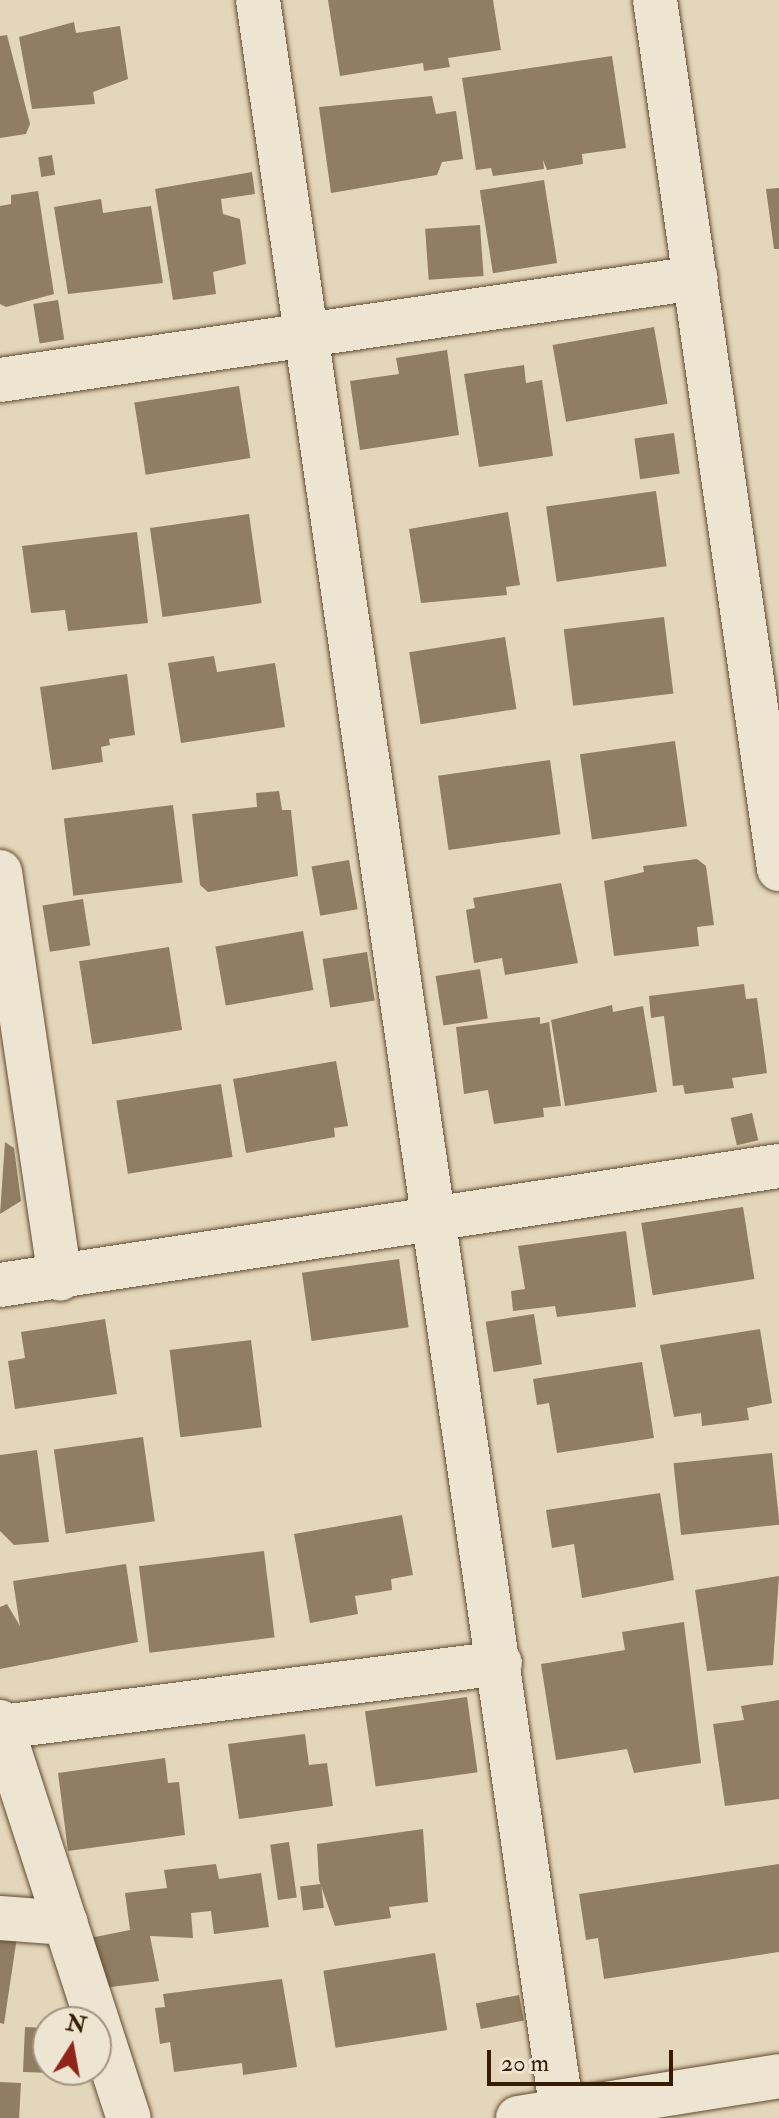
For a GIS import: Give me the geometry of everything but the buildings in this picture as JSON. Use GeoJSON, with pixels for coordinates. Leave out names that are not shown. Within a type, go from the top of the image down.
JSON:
{"type":"FeatureCollection","features":[{"type":"Feature","properties":{"kind":"street"},"geometry":{"type":"LineString","coordinates":[[258,0],[500,1663],[562,2114]]}},
{"type":"Feature","properties":{"kind":"street"},"geometry":{"type":"LineString","coordinates":[[655,0],[779,869]]}},
{"type":"Feature","properties":{"kind":"street"},"geometry":{"type":"LineString","coordinates":[[0,380],[696,278]]}},
{"type":"Feature","properties":{"kind":"street"},"geometry":{"type":"LineString","coordinates":[[0,872],[60,1279]]}},
{"type":"Feature","properties":{"kind":"street"},"geometry":{"type":"LineString","coordinates":[[0,1285],[435,1224],[779,1166]]}},
{"type":"Feature","properties":{"kind":"street"},"geometry":{"type":"LineString","coordinates":[[129,2118],[1,1724],[500,1663]]}},
{"type":"Feature","properties":{"kind":"street"},"geometry":{"type":"LineString","coordinates":[[0,1918],[66,1923]]}},
{"type":"Feature","properties":{"kind":"street"},"geometry":{"type":"LineString","coordinates":[[518,2118],[562,2114],[779,2076]]}}]}
